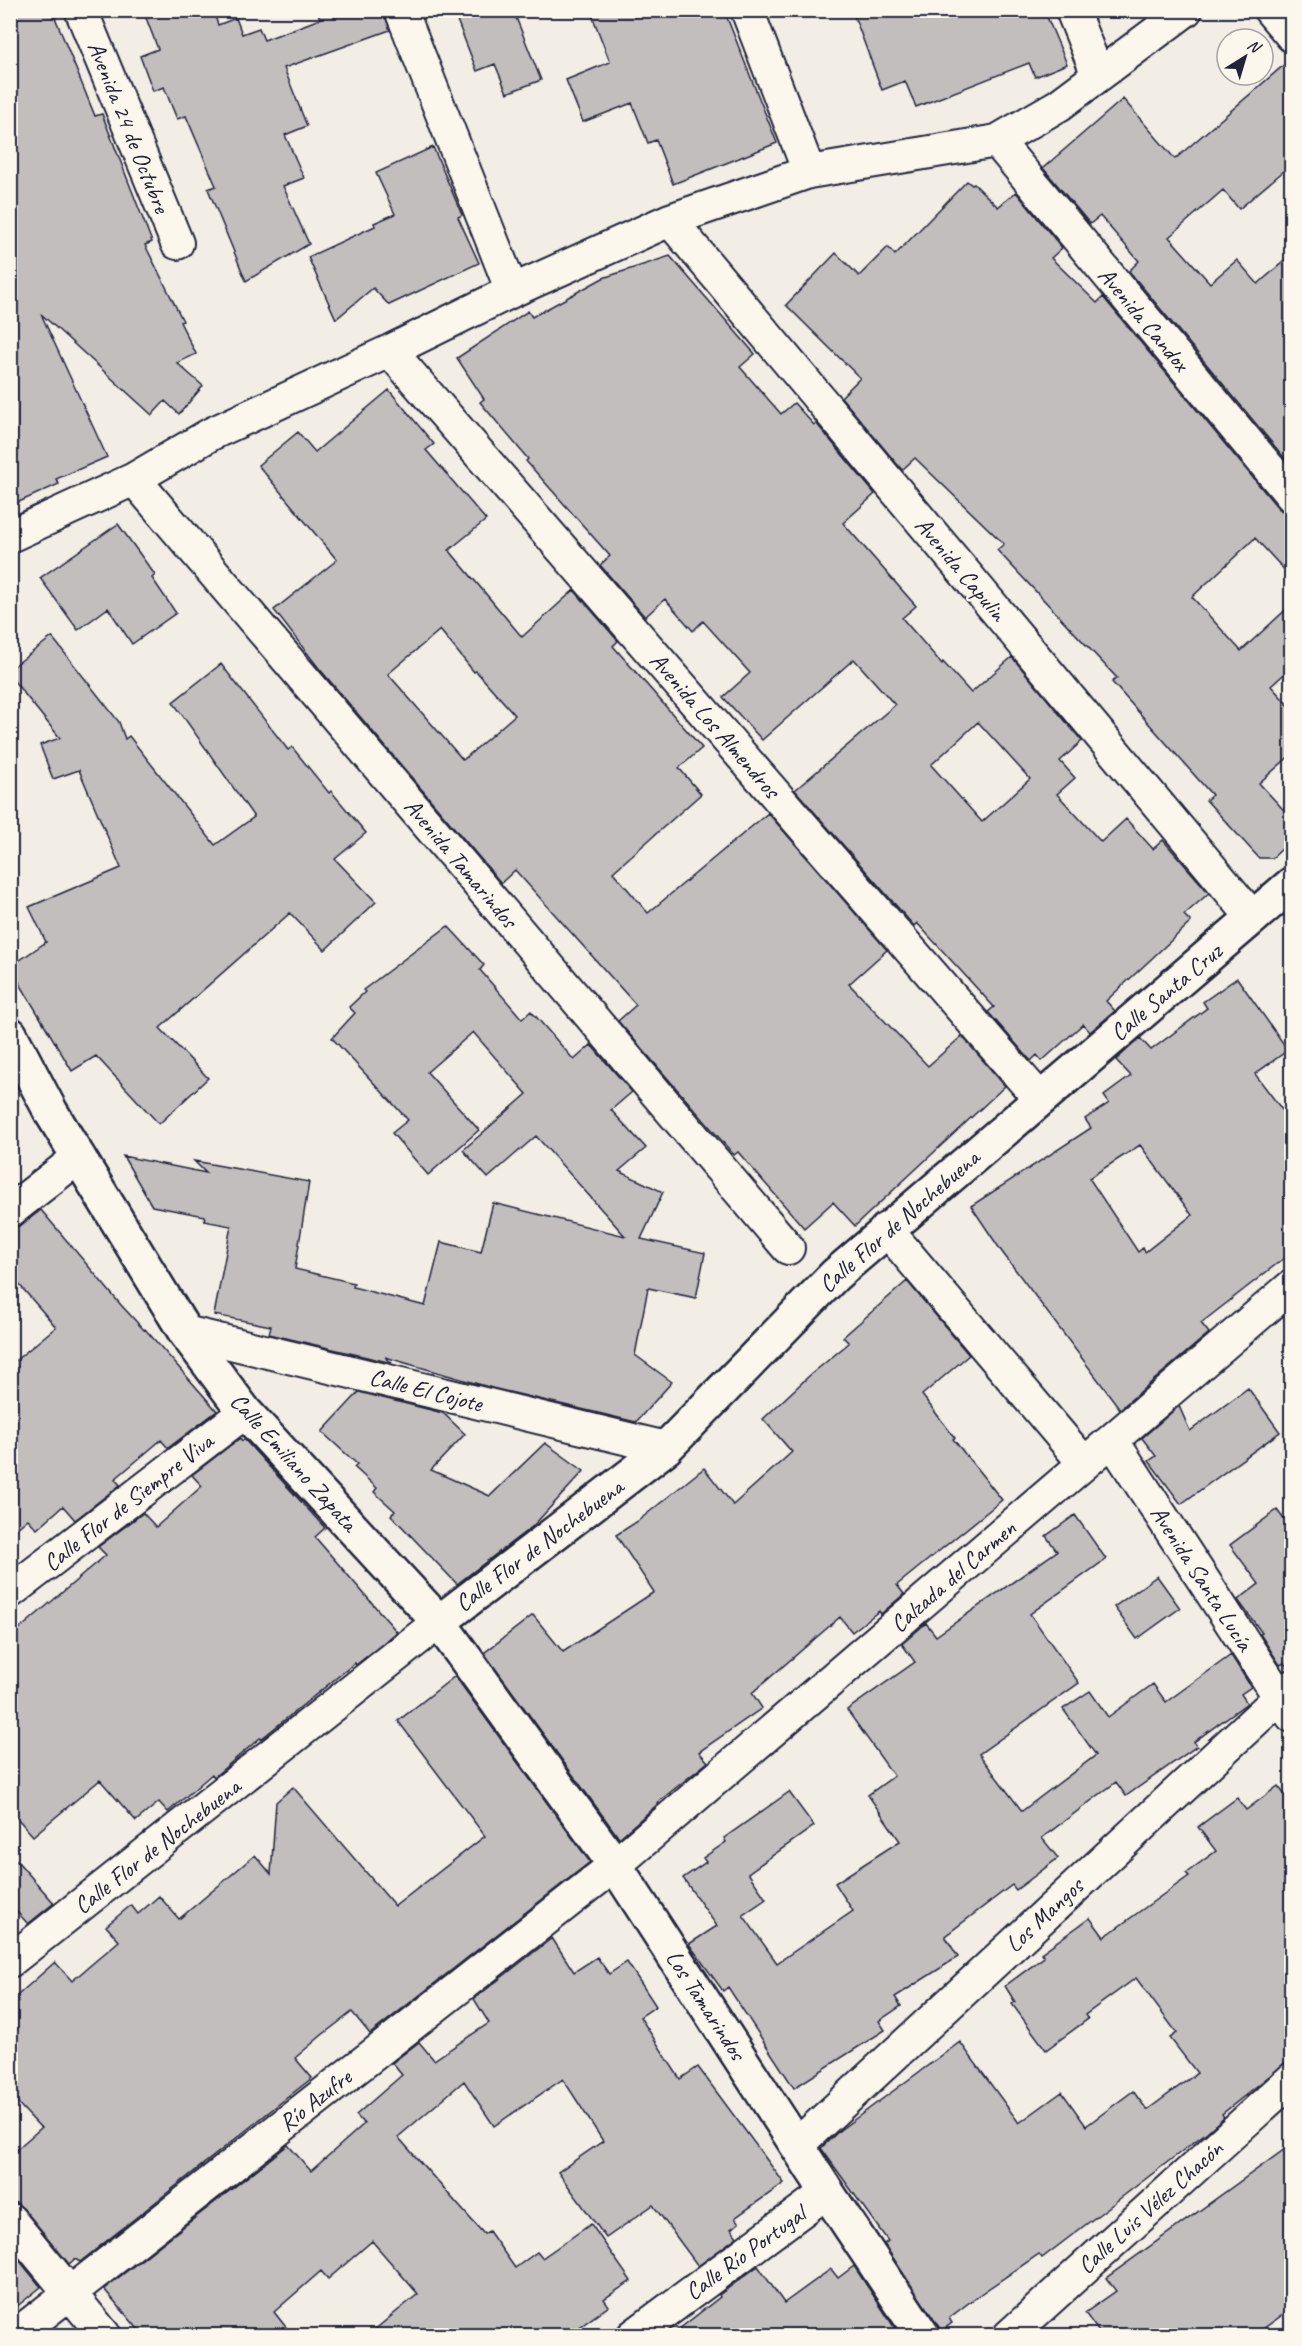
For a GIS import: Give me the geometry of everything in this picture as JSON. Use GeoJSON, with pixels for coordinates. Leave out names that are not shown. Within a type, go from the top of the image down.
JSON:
{"type":"FeatureCollection","features":[{"type":"Feature","properties":{"kind":"street","name":"Avenida 24 de Octubre"},"geometry":{"type":"LineString","coordinates":[[81,10],[177,243]]}},
{"type":"Feature","properties":{"kind":"street"},"geometry":{"type":"LineString","coordinates":[[401,10],[512,291]]}},
{"type":"Feature","properties":{"kind":"street"},"geometry":{"type":"LineString","coordinates":[[747,10],[809,172]]}},
{"type":"Feature","properties":{"kind":"street"},"geometry":{"type":"LineString","coordinates":[[1072,10],[1098,75]]}},
{"type":"Feature","properties":{"kind":"street"},"geometry":{"type":"LineString","coordinates":[[10,536],[134,479],[211,434],[390,351],[512,291],[670,220],[809,172],[997,141],[1059,105],[1186,10]]}},
{"type":"Feature","properties":{"kind":"street"},"geometry":{"type":"LineString","coordinates":[[1270,10],[1292,36]]}},
{"type":"Feature","properties":{"kind":"street","name":"Avenida Candox"},"geometry":{"type":"LineString","coordinates":[[997,141],[1292,496]]}},
{"type":"Feature","properties":{"kind":"street","name":"Avenida Capulin"},"geometry":{"type":"LineString","coordinates":[[670,220],[1253,918]]}},
{"type":"Feature","properties":{"kind":"street","name":"Avenida Los Almendros"},"geometry":{"type":"LineString","coordinates":[[390,351],[1040,1099]]}},
{"type":"Feature","properties":{"kind":"street","name":"Avenida Tamarindos"},"geometry":{"type":"LineString","coordinates":[[134,479],[788,1248]]}},
{"type":"Feature","properties":{"kind":"street","name":"Calle Santa Cruz"},"geometry":{"type":"LineString","coordinates":[[1040,1099],[1292,884]]}},
{"type":"Feature","properties":{"kind":"street","name":"Calle Emiliano Zapata"},"geometry":{"type":"LineString","coordinates":[[10,1034],[51,1112],[185,1332],[245,1412],[439,1622],[615,1865]]}},
{"type":"Feature","properties":{"kind":"street","name":"Calle Flor de Nochebuena"},"geometry":{"type":"LineString","coordinates":[[10,1962],[439,1622],[666,1448],[834,1275],[1040,1099]]}},
{"type":"Feature","properties":{"kind":"street"},"geometry":{"type":"LineString","coordinates":[[10,1211],[79,1157]]}},
{"type":"Feature","properties":{"kind":"street"},"geometry":{"type":"LineString","coordinates":[[886,1229],[1084,1463]]}},
{"type":"Feature","properties":{"kind":"street","name":"Calzada del Carmen"},"geometry":{"type":"LineString","coordinates":[[615,1865],[1292,1286]]}},
{"type":"Feature","properties":{"kind":"street","name":"Calle El Cojote"},"geometry":{"type":"LineString","coordinates":[[185,1332],[666,1448]]}},
{"type":"Feature","properties":{"kind":"street","name":"Calle Flor de Siempre Viva"},"geometry":{"type":"LineString","coordinates":[[10,1592],[245,1412]]}},
{"type":"Feature","properties":{"kind":"street","name":"Avenida Santa Lucía"},"geometry":{"type":"LineString","coordinates":[[1112,1440],[1287,1700]]}},
{"type":"Feature","properties":{"kind":"street","name":"Los Mangos"},"geometry":{"type":"LineString","coordinates":[[797,2145],[1287,1700]]}},
{"type":"Feature","properties":{"kind":"street","name":"Los Tamarindos"},"geometry":{"type":"LineString","coordinates":[[615,1865],[923,2336]]}},
{"type":"Feature","properties":{"kind":"street","name":"Río Azufre"},"geometry":{"type":"LineString","coordinates":[[15,2336],[615,1865]]}},
{"type":"Feature","properties":{"kind":"street","name":"Calle Luis Vélez Chacón"},"geometry":{"type":"LineString","coordinates":[[1009,2336],[1292,2079]]}},
{"type":"Feature","properties":{"kind":"street","name":"Calle Río Portugal"},"geometry":{"type":"LineString","coordinates":[[633,2336],[827,2192]]}},
{"type":"Feature","properties":{"kind":"street"},"geometry":{"type":"LineString","coordinates":[[10,2220],[105,2336]]}},
{"type":"Feature","properties":{"kind":"building"},"geometry":{"type":"Polygon","coordinates":[[[10,10],[52,10],[95,116],[102,114],[152,242],[145,245],[183,321],[180,322],[196,354],[177,363],[203,386],[179,414],[165,401],[152,415],[41,314],[107,457],[56,479],[59,484],[10,506],[10,10]]]}},
{"type":"Feature","properties":{"kind":"building"},"geometry":{"type":"Polygon","coordinates":[[[143,10],[213,10],[218,25],[236,18],[242,34],[259,28],[264,40],[320,19],[317,10],[383,10],[390,30],[284,68],[307,126],[285,135],[304,178],[283,186],[309,244],[246,281],[208,189],[216,186],[186,116],[177,119],[164,87],[153,91],[140,56],[158,49],[143,10]]]}},
{"type":"Feature","properties":{"kind":"building"},"geometry":{"type":"Polygon","coordinates":[[[453,10],[513,10],[541,80],[507,93],[495,64],[477,71],[453,10]]]}},
{"type":"Feature","properties":{"kind":"building"},"geometry":{"type":"Polygon","coordinates":[[[590,10],[724,10],[777,143],[673,184],[656,140],[648,143],[632,103],[583,122],[566,80],[610,62],[590,10]]]}},
{"type":"Feature","properties":{"kind":"building"},"geometry":{"type":"Polygon","coordinates":[[[852,10],[1044,10],[1067,64],[1035,77],[1029,63],[916,107],[905,81],[882,90],[852,10]]]}},
{"type":"Feature","properties":{"kind":"building"},"geometry":{"type":"Polygon","coordinates":[[[1292,58],[1292,164],[1239,209],[1223,190],[1169,237],[1210,283],[1237,260],[1258,284],[1292,254],[1292,467],[1129,271],[1139,261],[1100,216],[1090,224],[1043,168],[1123,99],[1175,159],[1258,87],[1275,87],[1275,73],[1292,58]]]}},
{"type":"Feature","properties":{"kind":"building"},"geometry":{"type":"Polygon","coordinates":[[[433,147],[462,215],[458,217],[479,263],[389,305],[373,288],[336,319],[308,257],[375,226],[374,223],[395,214],[376,173],[433,147]]]}},
{"type":"Feature","properties":{"kind":"building"},"geometry":{"type":"Polygon","coordinates":[[[967,181],[974,184],[998,207],[1016,192],[1062,248],[1051,258],[1097,303],[1103,297],[1278,508],[1285,513],[1292,513],[1292,578],[1255,538],[1192,597],[1241,651],[1292,604],[1292,667],[1271,686],[1292,709],[1292,754],[1259,783],[1292,819],[1292,840],[1272,858],[1259,858],[1206,800],[1212,795],[1112,682],[1117,678],[997,550],[1004,544],[915,458],[902,470],[841,397],[860,378],[786,305],[836,253],[859,276],[888,247],[895,255],[967,181]]]}},
{"type":"Feature","properties":{"kind":"building"},"geometry":{"type":"Polygon","coordinates":[[[670,256],[755,354],[740,367],[781,414],[794,403],[814,425],[816,423],[875,494],[843,523],[916,606],[902,618],[971,693],[1012,657],[1082,741],[1060,761],[1075,778],[1057,794],[1101,842],[1126,819],[1153,849],[1163,840],[1209,893],[1184,915],[1191,922],[1106,1001],[1115,1011],[1090,1032],[1083,1024],[1042,1061],[1037,1055],[1031,1061],[988,1012],[994,1007],[917,923],[914,926],[795,790],[895,705],[854,659],[762,740],[723,697],[750,673],[703,621],[693,631],[665,599],[645,617],[600,565],[610,556],[526,461],[528,459],[480,402],[484,399],[457,358],[528,311],[532,317],[603,278],[670,256]],[[978,722],[931,765],[982,822],[1030,779],[978,722]]]}},
{"type":"Feature","properties":{"kind":"building"},"geometry":{"type":"Polygon","coordinates":[[[389,390],[434,444],[426,450],[486,520],[449,550],[522,637],[574,590],[618,641],[613,646],[702,748],[679,768],[701,794],[613,872],[648,913],[768,813],[887,950],[849,984],[928,1066],[962,1036],[1005,1086],[855,1226],[833,1202],[804,1228],[738,1152],[734,1155],[618,1021],[636,1005],[515,870],[501,883],[318,667],[274,610],[337,560],[258,465],[298,432],[315,452],[389,390]],[[440,630],[388,674],[463,760],[515,715],[476,671],[474,672],[440,630]]]}},
{"type":"Feature","properties":{"kind":"building"},"geometry":{"type":"Polygon","coordinates":[[[118,524],[155,575],[152,578],[176,613],[132,644],[108,608],[78,630],[40,578],[118,524]]]}},
{"type":"Feature","properties":{"kind":"building"},"geometry":{"type":"Polygon","coordinates":[[[52,637],[119,722],[125,739],[129,736],[215,845],[254,817],[173,702],[221,664],[288,750],[292,747],[329,793],[331,791],[366,833],[335,859],[376,902],[325,950],[290,913],[160,1028],[208,1078],[159,1124],[96,1056],[72,1071],[10,967],[46,942],[29,907],[121,868],[79,770],[53,779],[40,745],[60,738],[10,676],[10,669],[52,637]]]}},
{"type":"Feature","properties":{"kind":"building"},"geometry":{"type":"Polygon","coordinates":[[[448,926],[484,965],[480,970],[522,1019],[531,1011],[574,1060],[591,1045],[632,1092],[611,1110],[646,1148],[619,1171],[663,1192],[641,1239],[705,1253],[696,1298],[648,1288],[635,1355],[672,1382],[636,1422],[492,1388],[385,1357],[392,1363],[269,1334],[271,1326],[214,1315],[231,1226],[204,1221],[205,1216],[152,1206],[123,1156],[206,1173],[194,1161],[309,1182],[295,1269],[354,1283],[353,1287],[425,1306],[441,1242],[481,1252],[493,1203],[625,1236],[536,1136],[488,1178],[463,1150],[527,1094],[473,1032],[427,1072],[479,1130],[428,1175],[392,1133],[408,1120],[332,1038],[355,1013],[349,1007],[365,992],[363,990],[448,926]]]}},
{"type":"Feature","properties":{"kind":"building"},"geometry":{"type":"Polygon","coordinates":[[[1237,978],[1288,1050],[1255,1074],[1292,1123],[1292,1252],[1201,1323],[1209,1333],[1120,1409],[1002,1252],[971,1206],[1091,1128],[1085,1119],[1109,1103],[1104,1096],[1131,1076],[1116,1060],[1140,1038],[1151,1050],[1207,1008],[1203,1002],[1237,978]],[[1140,1145],[1089,1178],[1138,1252],[1143,1248],[1145,1252],[1192,1215],[1140,1145]]]}},
{"type":"Feature","properties":{"kind":"building"},"geometry":{"type":"Polygon","coordinates":[[[41,1210],[121,1305],[217,1411],[168,1448],[161,1440],[115,1479],[120,1485],[75,1520],[63,1506],[37,1529],[28,1519],[10,1534],[10,1365],[56,1327],[10,1274],[10,1229],[21,1225],[41,1210]]]}},
{"type":"Feature","properties":{"kind":"building"},"geometry":{"type":"Polygon","coordinates":[[[907,1281],[969,1355],[922,1395],[955,1438],[953,1439],[1002,1500],[897,1585],[904,1594],[881,1614],[879,1611],[852,1632],[840,1617],[752,1693],[762,1708],[699,1752],[708,1762],[658,1802],[619,1838],[484,1653],[533,1615],[563,1652],[654,1592],[616,1535],[638,1521],[704,1468],[733,1505],[792,1452],[763,1419],[849,1343],[843,1337],[907,1281]]]}},
{"type":"Feature","properties":{"kind":"building"},"geometry":{"type":"Polygon","coordinates":[[[1248,1388],[1280,1432],[1181,1504],[1149,1461],[1156,1456],[1142,1438],[1179,1406],[1190,1431],[1248,1388]]]}},
{"type":"Feature","properties":{"kind":"building"},"geometry":{"type":"Polygon","coordinates":[[[359,1392],[443,1413],[465,1434],[431,1470],[490,1496],[545,1443],[584,1471],[533,1526],[457,1584],[391,1515],[395,1511],[374,1492],[377,1488],[354,1467],[357,1464],[322,1432],[359,1392]]]}},
{"type":"Feature","properties":{"kind":"building"},"geometry":{"type":"Polygon","coordinates":[[[240,1438],[242,1441],[244,1439],[325,1528],[315,1537],[397,1632],[260,1738],[214,1777],[212,1774],[168,1812],[159,1802],[136,1821],[100,1780],[33,1836],[10,1810],[10,1637],[106,1555],[98,1547],[143,1513],[156,1527],[202,1486],[192,1475],[240,1438]]]}},
{"type":"Feature","properties":{"kind":"building"},"geometry":{"type":"Polygon","coordinates":[[[1277,1510],[1292,1530],[1292,1669],[1288,1669],[1284,1663],[1280,1665],[1260,1634],[1262,1633],[1238,1600],[1259,1584],[1230,1545],[1277,1510]]]}},
{"type":"Feature","properties":{"kind":"building"},"geometry":{"type":"Polygon","coordinates":[[[1075,1515],[1106,1559],[1030,1614],[1079,1683],[979,1754],[1022,1811],[1096,1755],[1063,1709],[1090,1691],[1108,1717],[1153,1684],[1166,1702],[1231,1655],[1251,1687],[1241,1694],[1247,1703],[1194,1742],[1197,1746],[1126,1796],[1116,1782],[1042,1838],[1058,1858],[1016,1890],[1012,1885],[945,1936],[958,1957],[895,1997],[901,2006],[879,2021],[885,2030],[794,2088],[728,1987],[723,1991],[689,1944],[717,1926],[683,1878],[706,1862],[703,1858],[726,1842],[724,1838],[789,1792],[814,1826],[748,1873],[766,1899],[743,1915],[777,1963],[853,1911],[835,1883],[900,1841],[868,1795],[894,1776],[847,1710],[915,1662],[902,1644],[926,1623],[936,1636],[1057,1551],[1046,1536],[1075,1515]]]}},
{"type":"Feature","properties":{"kind":"building"},"geometry":{"type":"Polygon","coordinates":[[[1157,1576],[1180,1608],[1137,1639],[1114,1607],[1157,1576]]]}},
{"type":"Feature","properties":{"kind":"building"},"geometry":{"type":"Polygon","coordinates":[[[455,1676],[590,1862],[370,2034],[352,2012],[322,2035],[295,2058],[312,2078],[80,2262],[75,2259],[69,2264],[24,2209],[17,2203],[10,2202],[10,2155],[41,2128],[10,2095],[10,2002],[55,1962],[72,1981],[119,1941],[106,1926],[131,1905],[138,1914],[159,1896],[179,1919],[255,1855],[271,1874],[276,1802],[293,1787],[395,1906],[485,1836],[398,1721],[455,1676]]]}},
{"type":"Feature","properties":{"kind":"building"},"geometry":{"type":"Polygon","coordinates":[[[1278,1786],[1292,1804],[1292,2058],[1222,2114],[1224,2117],[1207,2132],[1042,2258],[1039,2254],[979,2295],[949,2318],[952,2323],[941,2331],[884,2244],[888,2241],[821,2148],[840,2130],[960,2042],[1019,2123],[1062,2092],[1086,2126],[1133,2091],[1147,2110],[1197,2073],[1170,2038],[1177,2033],[1136,1978],[1085,2015],[1088,2019],[1046,2050],[1012,2004],[1015,2002],[1005,1986],[1044,1957],[1041,1953],[1090,1918],[1104,1937],[1189,1876],[1186,1873],[1216,1851],[1198,1827],[1237,1798],[1246,1810],[1278,1786]]]}},
{"type":"Feature","properties":{"kind":"building"},"geometry":{"type":"Polygon","coordinates":[[[10,1853],[54,1903],[28,1924],[10,1904],[10,1853]]]}},
{"type":"Feature","properties":{"kind":"building"},"geometry":{"type":"Polygon","coordinates":[[[552,1938],[574,1972],[597,1957],[609,1974],[627,1962],[656,2006],[640,2017],[680,2079],[698,2067],[784,2183],[735,2218],[739,2223],[731,2229],[737,2237],[698,2266],[653,2205],[606,2238],[558,2172],[603,2141],[563,2079],[494,2126],[464,2081],[398,2137],[484,2234],[489,2231],[515,2268],[537,2252],[542,2258],[591,2224],[631,2281],[604,2299],[609,2306],[567,2336],[367,2336],[418,2294],[372,2241],[328,2279],[321,2271],[274,2312],[293,2336],[144,2336],[104,2289],[288,2145],[311,2171],[364,2124],[356,2115],[402,2075],[392,2063],[419,2042],[434,2060],[489,2023],[474,1999],[552,1938]]]}},
{"type":"Feature","properties":{"kind":"building"},"geometry":{"type":"Polygon","coordinates":[[[1292,2144],[1292,2308],[1253,2336],[1102,2336],[1085,2313],[1116,2291],[1106,2278],[1292,2144]]]}},
{"type":"Feature","properties":{"kind":"building"},"geometry":{"type":"Polygon","coordinates":[[[10,2249],[41,2287],[10,2312],[10,2249]]]}},
{"type":"Feature","properties":{"kind":"building"},"geometry":{"type":"Polygon","coordinates":[[[758,2266],[784,2303],[831,2269],[838,2278],[854,2266],[900,2336],[670,2336],[758,2266]]]}}]}
